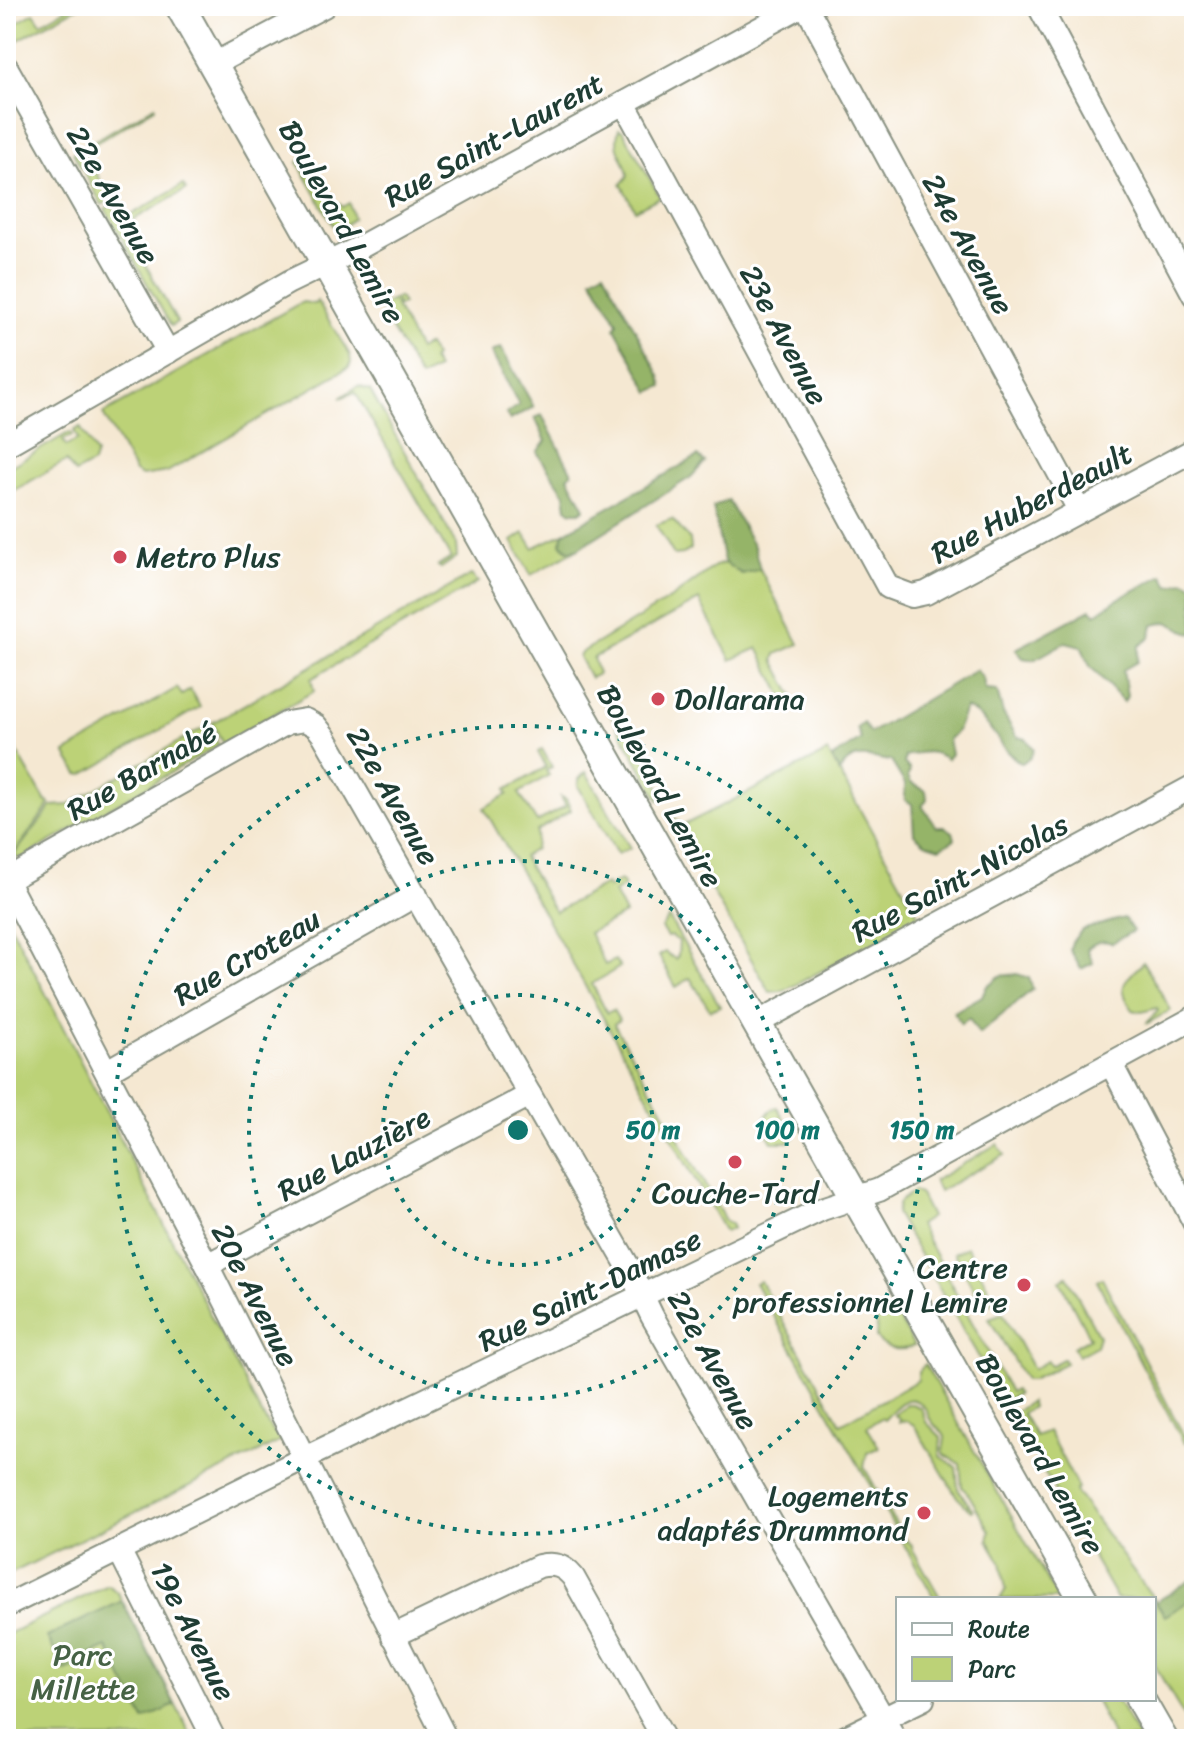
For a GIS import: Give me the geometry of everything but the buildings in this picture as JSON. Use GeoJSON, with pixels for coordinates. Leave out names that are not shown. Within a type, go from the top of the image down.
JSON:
{"type":"FeatureCollection","features":[{"type":"Feature","properties":{"kind":"main road","name":"Boulevard Lemire"},"geometry":{"type":"LineString","coordinates":[[180,6],[1082,1597]]}},
{"type":"Feature","properties":{"kind":"main road"},"geometry":{"type":"LineString","coordinates":[[1141,1701],[1163,1739]]}},
{"type":"Feature","properties":{"kind":"street"},"geometry":{"type":"LineString","coordinates":[[214,64],[324,6]]}},
{"type":"Feature","properties":{"kind":"street","name":"Rue Saint-Laurent"},"geometry":{"type":"LineString","coordinates":[[6,445],[326,264],[804,6]]}},
{"type":"Feature","properties":{"kind":"street","name":"24e Avenue"},"geometry":{"type":"LineString","coordinates":[[804,6],[1079,510]]}},
{"type":"Feature","properties":{"kind":"street"},"geometry":{"type":"LineString","coordinates":[[1039,6],[1194,295]]}},
{"type":"Feature","properties":{"kind":"street","name":"22e Avenue"},"geometry":{"type":"LineString","coordinates":[[6,67],[168,352]]}},
{"type":"Feature","properties":{"kind":"street","name":"23e Avenue"},"geometry":{"type":"LineString","coordinates":[[624,103],[878,571],[888,587],[895,591]]}},
{"type":"Feature","properties":{"kind":"street","name":"Rue Huberdeault"},"geometry":{"type":"LineString","coordinates":[[895,591],[912,596],[926,593],[1194,450]]}},
{"type":"Feature","properties":{"kind":"street","name":"22e Avenue"},"geometry":{"type":"LineString","coordinates":[[309,721],[324,736],[416,895],[652,1316],[895,1739]]}},
{"type":"Feature","properties":{"kind":"street","name":"Rue Barnabé"},"geometry":{"type":"LineString","coordinates":[[6,881],[287,723],[309,721]]}},
{"type":"Feature","properties":{"kind":"street","name":"Rue Saint-Nicolas"},"geometry":{"type":"LineString","coordinates":[[755,1024],[1194,786]]}},
{"type":"Feature","properties":{"kind":"street","name":"20e Avenue"},"geometry":{"type":"LineString","coordinates":[[6,881],[207,1265],[446,1739]]}},
{"type":"Feature","properties":{"kind":"street","name":"Rue Croteau"},"geometry":{"type":"LineString","coordinates":[[107,1071],[416,895]]}},
{"type":"Feature","properties":{"kind":"street","name":"Rue Saint-Damase"},"geometry":{"type":"LineString","coordinates":[[6,1606],[822,1209],[879,1190],[1194,1018]]}},
{"type":"Feature","properties":{"kind":"street"},"geometry":{"type":"LineString","coordinates":[[1111,1064],[1194,1222]]}},
{"type":"Feature","properties":{"kind":"street","name":"Rue Lauzière"},"geometry":{"type":"LineString","coordinates":[[207,1265],[530,1095]]}},
{"type":"Feature","properties":{"kind":"street","name":"19e Avenue"},"geometry":{"type":"LineString","coordinates":[[119,1550],[214,1739]]}},
{"type":"Feature","properties":{"kind":"street"},"geometry":{"type":"LineString","coordinates":[[393,1636],[539,1566],[561,1566],[573,1577],[664,1739]]}},
{"type":"Feature","properties":{"kind":"street"},"geometry":{"type":"LineString","coordinates":[[842,1739],[919,1701]]}},
{"type":"Feature","properties":{"kind":"green space"},"geometry":{"type":"Polygon","coordinates":[[[71,6],[80,6],[11,44],[6,35],[6,16],[11,26],[34,13],[41,23],[71,6]]]}},
{"type":"Feature","properties":{"kind":"green space"},"geometry":{"type":"Polygon","coordinates":[[[155,106],[84,150],[111,200],[102,205],[73,153],[155,106]]]}},
{"type":"Feature","properties":{"kind":"green space"},"geometry":{"type":"Polygon","coordinates":[[[619,129],[660,197],[635,210],[621,184],[628,176],[618,149],[619,129]]]}},
{"type":"Feature","properties":{"kind":"green space"},"geometry":{"type":"Polygon","coordinates":[[[308,156],[334,205],[340,204],[342,207],[349,203],[353,218],[344,227],[333,225],[298,162],[308,156]]]}},
{"type":"Feature","properties":{"kind":"green space"},"geometry":{"type":"Polygon","coordinates":[[[183,185],[186,190],[133,220],[128,228],[177,322],[171,326],[105,209],[112,204],[122,220],[183,185]]]}},
{"type":"Feature","properties":{"kind":"green space"},"geometry":{"type":"Polygon","coordinates":[[[604,271],[660,376],[663,386],[650,392],[615,328],[618,323],[592,278],[604,271]]]}},
{"type":"Feature","properties":{"kind":"green space"},"geometry":{"type":"Polygon","coordinates":[[[399,297],[403,304],[398,306],[394,303],[419,350],[428,345],[435,357],[432,360],[437,369],[420,378],[379,307],[399,297]]]}},
{"type":"Feature","properties":{"kind":"green space"},"geometry":{"type":"Polygon","coordinates":[[[317,301],[350,355],[349,367],[167,472],[142,476],[135,472],[103,414],[295,306],[303,302],[315,304],[317,301]]]}},
{"type":"Feature","properties":{"kind":"green space"},"geometry":{"type":"Polygon","coordinates":[[[501,348],[534,407],[510,420],[506,414],[519,405],[491,352],[501,348]]]}},
{"type":"Feature","properties":{"kind":"green space"},"geometry":{"type":"Polygon","coordinates":[[[358,386],[370,390],[456,544],[457,557],[441,568],[438,566],[451,558],[355,392],[340,398],[358,386]]]}},
{"type":"Feature","properties":{"kind":"green space"},"geometry":{"type":"Polygon","coordinates":[[[542,415],[572,473],[568,477],[585,508],[580,512],[567,508],[565,494],[537,452],[546,441],[535,418],[542,415]]]}},
{"type":"Feature","properties":{"kind":"green space"},"geometry":{"type":"Polygon","coordinates":[[[80,427],[96,454],[93,463],[75,473],[66,461],[6,495],[6,469],[70,432],[72,435],[63,440],[66,446],[78,439],[74,431],[80,427]]]}},
{"type":"Feature","properties":{"kind":"green space"},"geometry":{"type":"Polygon","coordinates":[[[698,456],[705,462],[691,477],[577,549],[568,550],[561,543],[564,533],[698,456]]]}},
{"type":"Feature","properties":{"kind":"green space"},"geometry":{"type":"Polygon","coordinates":[[[728,500],[754,547],[760,569],[742,574],[725,563],[713,507],[728,500]]]}},
{"type":"Feature","properties":{"kind":"green space"},"geometry":{"type":"Polygon","coordinates":[[[672,519],[690,540],[691,549],[683,554],[674,555],[656,525],[672,519]]]}},
{"type":"Feature","properties":{"kind":"green space"},"geometry":{"type":"Polygon","coordinates":[[[524,533],[533,548],[564,533],[561,544],[568,550],[577,549],[531,575],[512,541],[524,533]]]}},
{"type":"Feature","properties":{"kind":"green space"},"geometry":{"type":"Polygon","coordinates":[[[725,563],[742,574],[760,569],[799,644],[776,654],[774,660],[799,707],[791,712],[758,648],[731,660],[699,600],[593,658],[598,674],[590,678],[579,657],[581,653],[673,597],[715,566],[725,563]]]}},
{"type":"Feature","properties":{"kind":"green space"},"geometry":{"type":"Polygon","coordinates":[[[471,575],[478,582],[311,679],[314,691],[223,743],[212,723],[471,575]]]}},
{"type":"Feature","properties":{"kind":"green space"},"geometry":{"type":"Polygon","coordinates":[[[1163,575],[1169,586],[1186,581],[1194,586],[1194,632],[1192,634],[1168,622],[1153,625],[1150,638],[1139,646],[1137,662],[1123,670],[1127,696],[1124,702],[1090,666],[1081,646],[1066,642],[1034,660],[1023,658],[1016,649],[1091,609],[1096,614],[1163,575]]]}},
{"type":"Feature","properties":{"kind":"green space"},"geometry":{"type":"Polygon","coordinates":[[[976,670],[983,678],[985,690],[997,691],[1003,713],[1017,737],[1026,739],[1034,749],[1030,758],[1021,763],[1006,750],[981,718],[965,708],[957,731],[948,740],[951,754],[947,759],[927,752],[905,756],[904,763],[910,770],[908,777],[911,783],[926,791],[927,799],[922,806],[937,827],[953,832],[955,839],[940,848],[925,843],[914,834],[912,804],[905,800],[905,784],[891,761],[856,758],[839,772],[832,758],[861,739],[857,728],[863,723],[870,733],[976,670]]]}},
{"type":"Feature","properties":{"kind":"green space"},"geometry":{"type":"Polygon","coordinates":[[[177,688],[182,695],[190,690],[200,707],[83,775],[78,774],[65,753],[177,688]]]}},
{"type":"Feature","properties":{"kind":"green space"},"geometry":{"type":"Polygon","coordinates":[[[605,691],[612,694],[663,794],[659,800],[599,694],[605,691]]]}},
{"type":"Feature","properties":{"kind":"green space"},"geometry":{"type":"Polygon","coordinates":[[[208,725],[219,745],[22,858],[14,855],[52,806],[68,805],[208,725]]]}},
{"type":"Feature","properties":{"kind":"green space"},"geometry":{"type":"Polygon","coordinates":[[[6,733],[50,804],[14,853],[6,839],[6,733]]]}},
{"type":"Feature","properties":{"kind":"green space"},"geometry":{"type":"Polygon","coordinates":[[[542,749],[552,767],[546,771],[549,775],[519,793],[537,822],[566,806],[561,797],[566,799],[571,810],[537,831],[535,849],[523,857],[555,912],[606,884],[608,888],[620,880],[624,886],[614,893],[625,914],[589,933],[605,965],[615,960],[620,967],[592,984],[607,1013],[613,1010],[619,1020],[614,1024],[726,1222],[731,1224],[733,1228],[725,1232],[484,808],[508,794],[506,790],[546,767],[538,752],[542,749]]]}},
{"type":"Feature","properties":{"kind":"green space"},"geometry":{"type":"Polygon","coordinates":[[[828,752],[920,918],[784,991],[770,992],[671,820],[675,818],[682,826],[828,752]]]}},
{"type":"Feature","properties":{"kind":"green space"},"geometry":{"type":"Polygon","coordinates":[[[586,772],[630,848],[617,854],[578,786],[579,779],[586,772]]]}},
{"type":"Feature","properties":{"kind":"green space"},"geometry":{"type":"Polygon","coordinates":[[[6,916],[258,1408],[272,1431],[283,1440],[6,1576],[6,916]]]}},
{"type":"Feature","properties":{"kind":"green space"},"geometry":{"type":"Polygon","coordinates":[[[669,918],[720,1006],[710,1010],[690,978],[676,987],[659,956],[665,952],[675,959],[678,956],[679,941],[667,937],[661,928],[669,918]]]}},
{"type":"Feature","properties":{"kind":"green space"},"geometry":{"type":"Polygon","coordinates":[[[1124,918],[1133,931],[1112,943],[1102,941],[1087,949],[1093,963],[1081,969],[1070,950],[1072,942],[1082,930],[1124,918]]]}},
{"type":"Feature","properties":{"kind":"green space"},"geometry":{"type":"Polygon","coordinates":[[[1143,962],[1171,1010],[1146,1024],[1158,1011],[1157,1008],[1142,1012],[1133,1010],[1124,995],[1124,984],[1143,962]]]}},
{"type":"Feature","properties":{"kind":"green space"},"geometry":{"type":"Polygon","coordinates":[[[1017,974],[1029,978],[1033,989],[979,1034],[969,1018],[961,1024],[954,1012],[982,996],[987,986],[1000,976],[1017,974]]]}},
{"type":"Feature","properties":{"kind":"green space"},"geometry":{"type":"Polygon","coordinates":[[[777,1107],[795,1137],[788,1142],[772,1142],[761,1123],[777,1107]]]}},
{"type":"Feature","properties":{"kind":"green space"},"geometry":{"type":"Polygon","coordinates":[[[997,1144],[1005,1155],[939,1191],[934,1181],[997,1144]]]}},
{"type":"Feature","properties":{"kind":"green space"},"geometry":{"type":"Polygon","coordinates":[[[914,1191],[920,1195],[931,1217],[919,1225],[1010,1392],[1015,1390],[1017,1394],[1004,1401],[896,1213],[899,1202],[914,1191]]]}},
{"type":"Feature","properties":{"kind":"green space"},"geometry":{"type":"Polygon","coordinates":[[[967,1247],[989,1289],[986,1291],[992,1302],[983,1307],[954,1253],[967,1247]]]}},
{"type":"Feature","properties":{"kind":"green space"},"geometry":{"type":"Polygon","coordinates":[[[1067,1276],[1099,1336],[1096,1346],[1078,1356],[1073,1347],[1090,1338],[1060,1281],[1067,1276]]]}},
{"type":"Feature","properties":{"kind":"green space"},"geometry":{"type":"Polygon","coordinates":[[[1102,1278],[1184,1436],[1194,1431],[1194,1438],[1184,1443],[1097,1281],[1102,1278]]]}},
{"type":"Feature","properties":{"kind":"green space"},"geometry":{"type":"Polygon","coordinates":[[[760,1281],[841,1424],[918,1380],[918,1372],[925,1364],[1057,1597],[1001,1597],[1006,1589],[1001,1562],[988,1540],[990,1531],[962,1487],[960,1464],[943,1454],[944,1435],[930,1420],[924,1407],[911,1400],[901,1403],[884,1420],[881,1418],[867,1427],[879,1447],[867,1453],[864,1467],[940,1597],[934,1597],[755,1283],[760,1281]]]}},
{"type":"Feature","properties":{"kind":"green space"},"geometry":{"type":"Polygon","coordinates":[[[893,1308],[914,1346],[894,1349],[876,1338],[877,1321],[893,1308]]]}},
{"type":"Feature","properties":{"kind":"green space"},"geometry":{"type":"Polygon","coordinates":[[[1003,1313],[1033,1369],[1047,1361],[1050,1366],[1063,1359],[1066,1363],[1032,1380],[1025,1380],[989,1318],[1003,1313]]]}},
{"type":"Feature","properties":{"kind":"green space"},"geometry":{"type":"Polygon","coordinates":[[[1030,1402],[1032,1407],[1022,1413],[1035,1436],[1048,1431],[1078,1488],[1075,1491],[1153,1597],[1116,1597],[1011,1414],[1030,1402]]]}},
{"type":"Feature","properties":{"kind":"green space"},"geometry":{"type":"Polygon","coordinates":[[[906,1404],[921,1408],[926,1422],[941,1437],[940,1456],[956,1467],[958,1489],[973,1510],[957,1497],[914,1425],[907,1421],[899,1422],[894,1415],[906,1404]]]}},
{"type":"Feature","properties":{"kind":"green space"},"geometry":{"type":"Polygon","coordinates":[[[1194,1578],[1194,1598],[1165,1616],[1156,1602],[1194,1578]]]}},
{"type":"Feature","properties":{"kind":"green space","name":"Parc Millette"},"geometry":{"type":"Polygon","coordinates":[[[108,1585],[118,1593],[193,1739],[6,1739],[6,1635],[108,1585]]]}},
{"type":"Feature","properties":{"kind":"green space"},"geometry":{"type":"Polygon","coordinates":[[[1194,1598],[1194,1735],[1156,1668],[1156,1602],[1166,1615],[1194,1598]]]}},
{"type":"Feature","properties":{"kind":"green space"},"geometry":{"type":"Polygon","coordinates":[[[122,1601],[175,1705],[144,1720],[107,1647],[90,1655],[93,1660],[65,1671],[47,1637],[122,1601]]]}},
{"type":"Feature","properties":{"kind":"green space"},"geometry":{"type":"Polygon","coordinates":[[[1096,1701],[1117,1701],[1139,1739],[1110,1739],[1112,1735],[1096,1701]]]}},
{"type":"Feature","properties":{"kind":"place","name":"Metro Plus"},"geometry":{"type":"Point","coordinates":[120,557]}},
{"type":"Feature","properties":{"kind":"place","name":"Dollarama"},"geometry":{"type":"Point","coordinates":[658,699]}},
{"type":"Feature","properties":{"kind":"place","name":"Couche-Tard"},"geometry":{"type":"Point","coordinates":[735,1162]}},
{"type":"Feature","properties":{"kind":"place","name":"Centre professionnel Lemire"},"geometry":{"type":"Point","coordinates":[1024,1285]}},
{"type":"Feature","properties":{"kind":"place","name":"Logements adaptés Drummond"},"geometry":{"type":"Point","coordinates":[924,1513]}}]}
